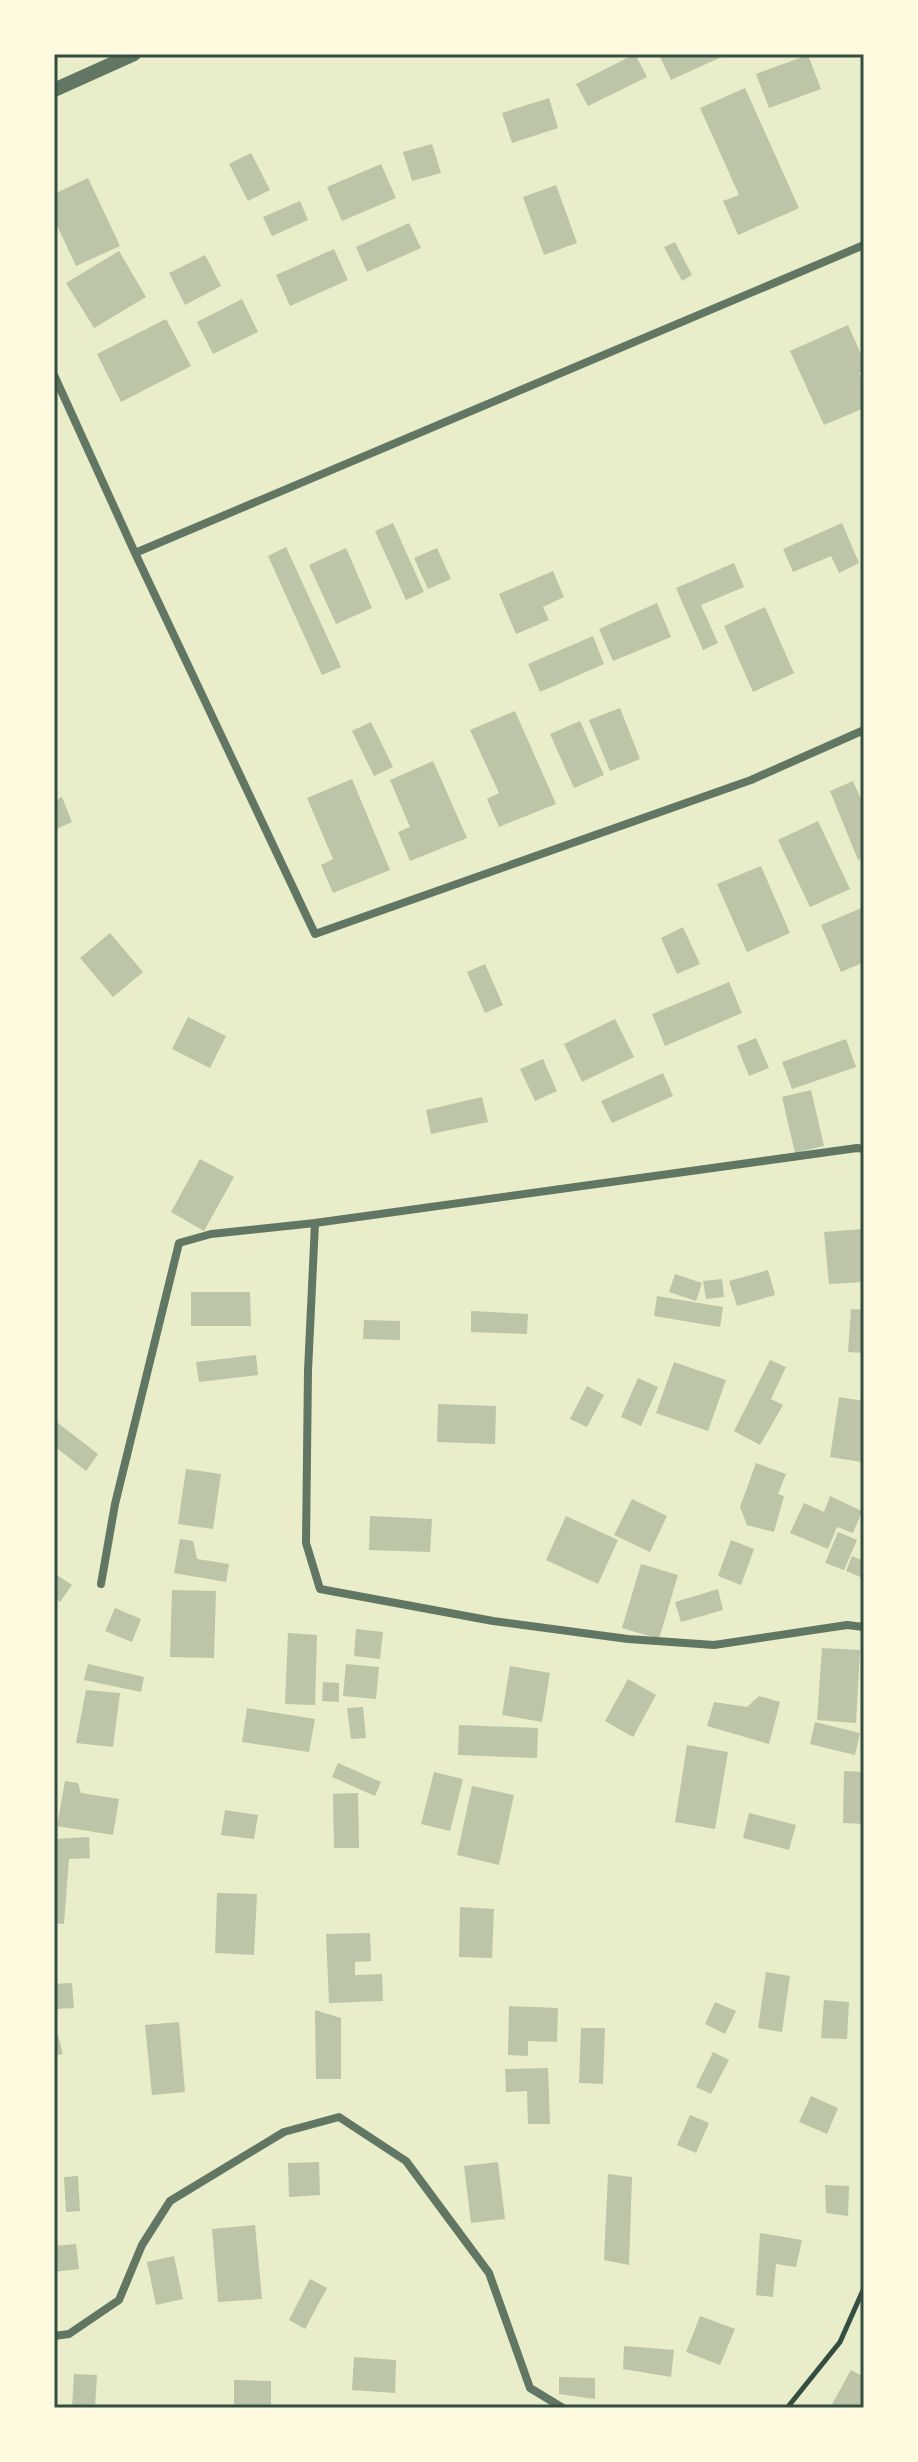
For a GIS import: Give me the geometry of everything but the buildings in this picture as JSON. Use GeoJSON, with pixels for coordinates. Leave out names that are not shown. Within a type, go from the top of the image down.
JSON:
{"type":"FeatureCollection","features":[{"type":"Feature","properties":{"kind":"street"},"geometry":{"type":"LineString","coordinates":[[54,90],[134,54]]}},
{"type":"Feature","properties":{"kind":"street"},"geometry":{"type":"LineString","coordinates":[[135,553],[864,245]]}},
{"type":"Feature","properties":{"kind":"street"},"geometry":{"type":"LineString","coordinates":[[54,375],[315,934],[751,780],[864,730]]}},
{"type":"Feature","properties":{"kind":"street"},"geometry":{"type":"LineString","coordinates":[[101,1584],[115,1504],[179,1243],[211,1234],[315,1223],[864,1149]]}},
{"type":"Feature","properties":{"kind":"street"},"geometry":{"type":"LineString","coordinates":[[315,1223],[308,1371],[306,1543],[320,1589],[493,1621],[628,1639],[714,1645],[847,1625],[864,1627]]}},
{"type":"Feature","properties":{"kind":"street"},"geometry":{"type":"LineString","coordinates":[[54,2336],[69,2334],[119,2300],[142,2245],[170,2201],[284,2132],[339,2117],[406,2161],[489,2273],[530,2388],[563,2408]]}},
{"type":"Feature","properties":{"kind":"path"},"geometry":{"type":"LineString","coordinates":[[787,2408],[840,2342],[864,2288]]}}]}
